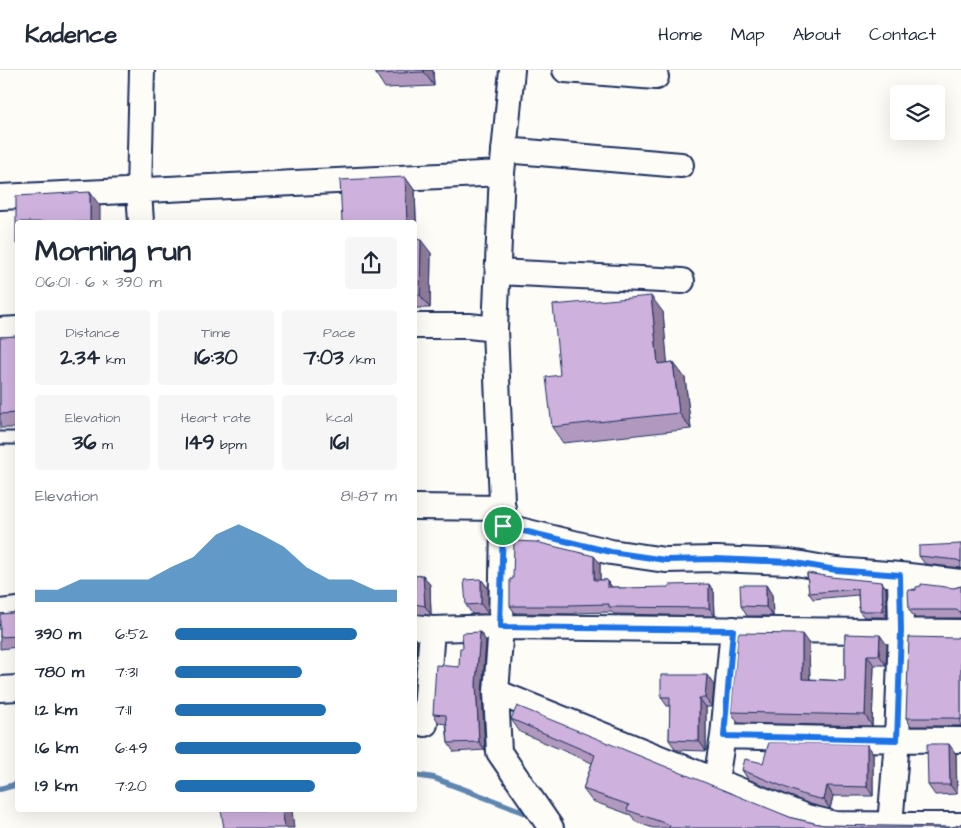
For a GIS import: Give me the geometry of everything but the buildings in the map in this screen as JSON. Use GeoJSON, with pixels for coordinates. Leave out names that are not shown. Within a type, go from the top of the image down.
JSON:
{"type":"FeatureCollection","features":[{"type":"Feature","properties":{"kind":"street"},"geometry":{"type":"LineString","coordinates":[[141,220],[139,191],[142,70]]}},
{"type":"Feature","properties":{"kind":"street"},"geometry":{"type":"LineString","coordinates":[[512,70],[503,162],[495,329],[503,517],[496,692],[500,752],[552,828]]}},
{"type":"Feature","properties":{"kind":"street"},"geometry":{"type":"LineString","coordinates":[[565,70],[656,77]]}},
{"type":"Feature","properties":{"kind":"street"},"geometry":{"type":"LineString","coordinates":[[0,197],[139,191],[503,162],[682,165]]}},
{"type":"Feature","properties":{"kind":"street"},"geometry":{"type":"LineString","coordinates":[[498,272],[682,281]]}},
{"type":"Feature","properties":{"kind":"street"},"geometry":{"type":"LineString","coordinates":[[417,326],[469,326],[495,329]]}},
{"type":"Feature","properties":{"kind":"street"},"geometry":{"type":"LineString","coordinates":[[0,330],[15,329]]}},
{"type":"Feature","properties":{"kind":"street"},"geometry":{"type":"LineString","coordinates":[[417,507],[503,517],[611,552],[665,560],[716,559],[790,562],[836,570],[961,582]]}},
{"type":"Feature","properties":{"kind":"street"},"geometry":{"type":"LineString","coordinates":[[890,825],[897,740],[901,631],[900,575]]}},
{"type":"Feature","properties":{"kind":"street"},"geometry":{"type":"LineString","coordinates":[[0,612],[15,610]]}},
{"type":"Feature","properties":{"kind":"street"},"geometry":{"type":"LineString","coordinates":[[425,724],[423,628],[500,627],[961,632]]}},
{"type":"Feature","properties":{"kind":"street"},"geometry":{"type":"LineString","coordinates":[[716,780],[724,736],[733,630]]}},
{"type":"Feature","properties":{"kind":"street"},"geometry":{"type":"LineString","coordinates":[[0,690],[15,688]]}},
{"type":"Feature","properties":{"kind":"street"},"geometry":{"type":"LineString","coordinates":[[496,692],[806,817],[835,824],[961,825]]}},
{"type":"Feature","properties":{"kind":"street"},"geometry":{"type":"LineString","coordinates":[[724,736],[961,740]]}},
{"type":"Feature","properties":{"kind":"lane"},"geometry":{"type":"LineString","coordinates":[[0,438],[15,438]]}},
{"type":"Feature","properties":{"kind":"waterway"},"geometry":{"type":"LineString","coordinates":[[417,775],[434,778],[534,816]]}},
{"type":"Feature","properties":{"kind":"waterway"},"geometry":{"type":"LineString","coordinates":[[0,789],[15,785]]}},
{"type":"Feature","properties":{"kind":"route"},"geometry":{"type":"LineString","coordinates":[[503,526],[611,552],[665,560],[716,559],[790,562],[836,570],[900,575],[901,631],[897,740],[724,736],[733,630],[500,627],[503,526]]}}]}
